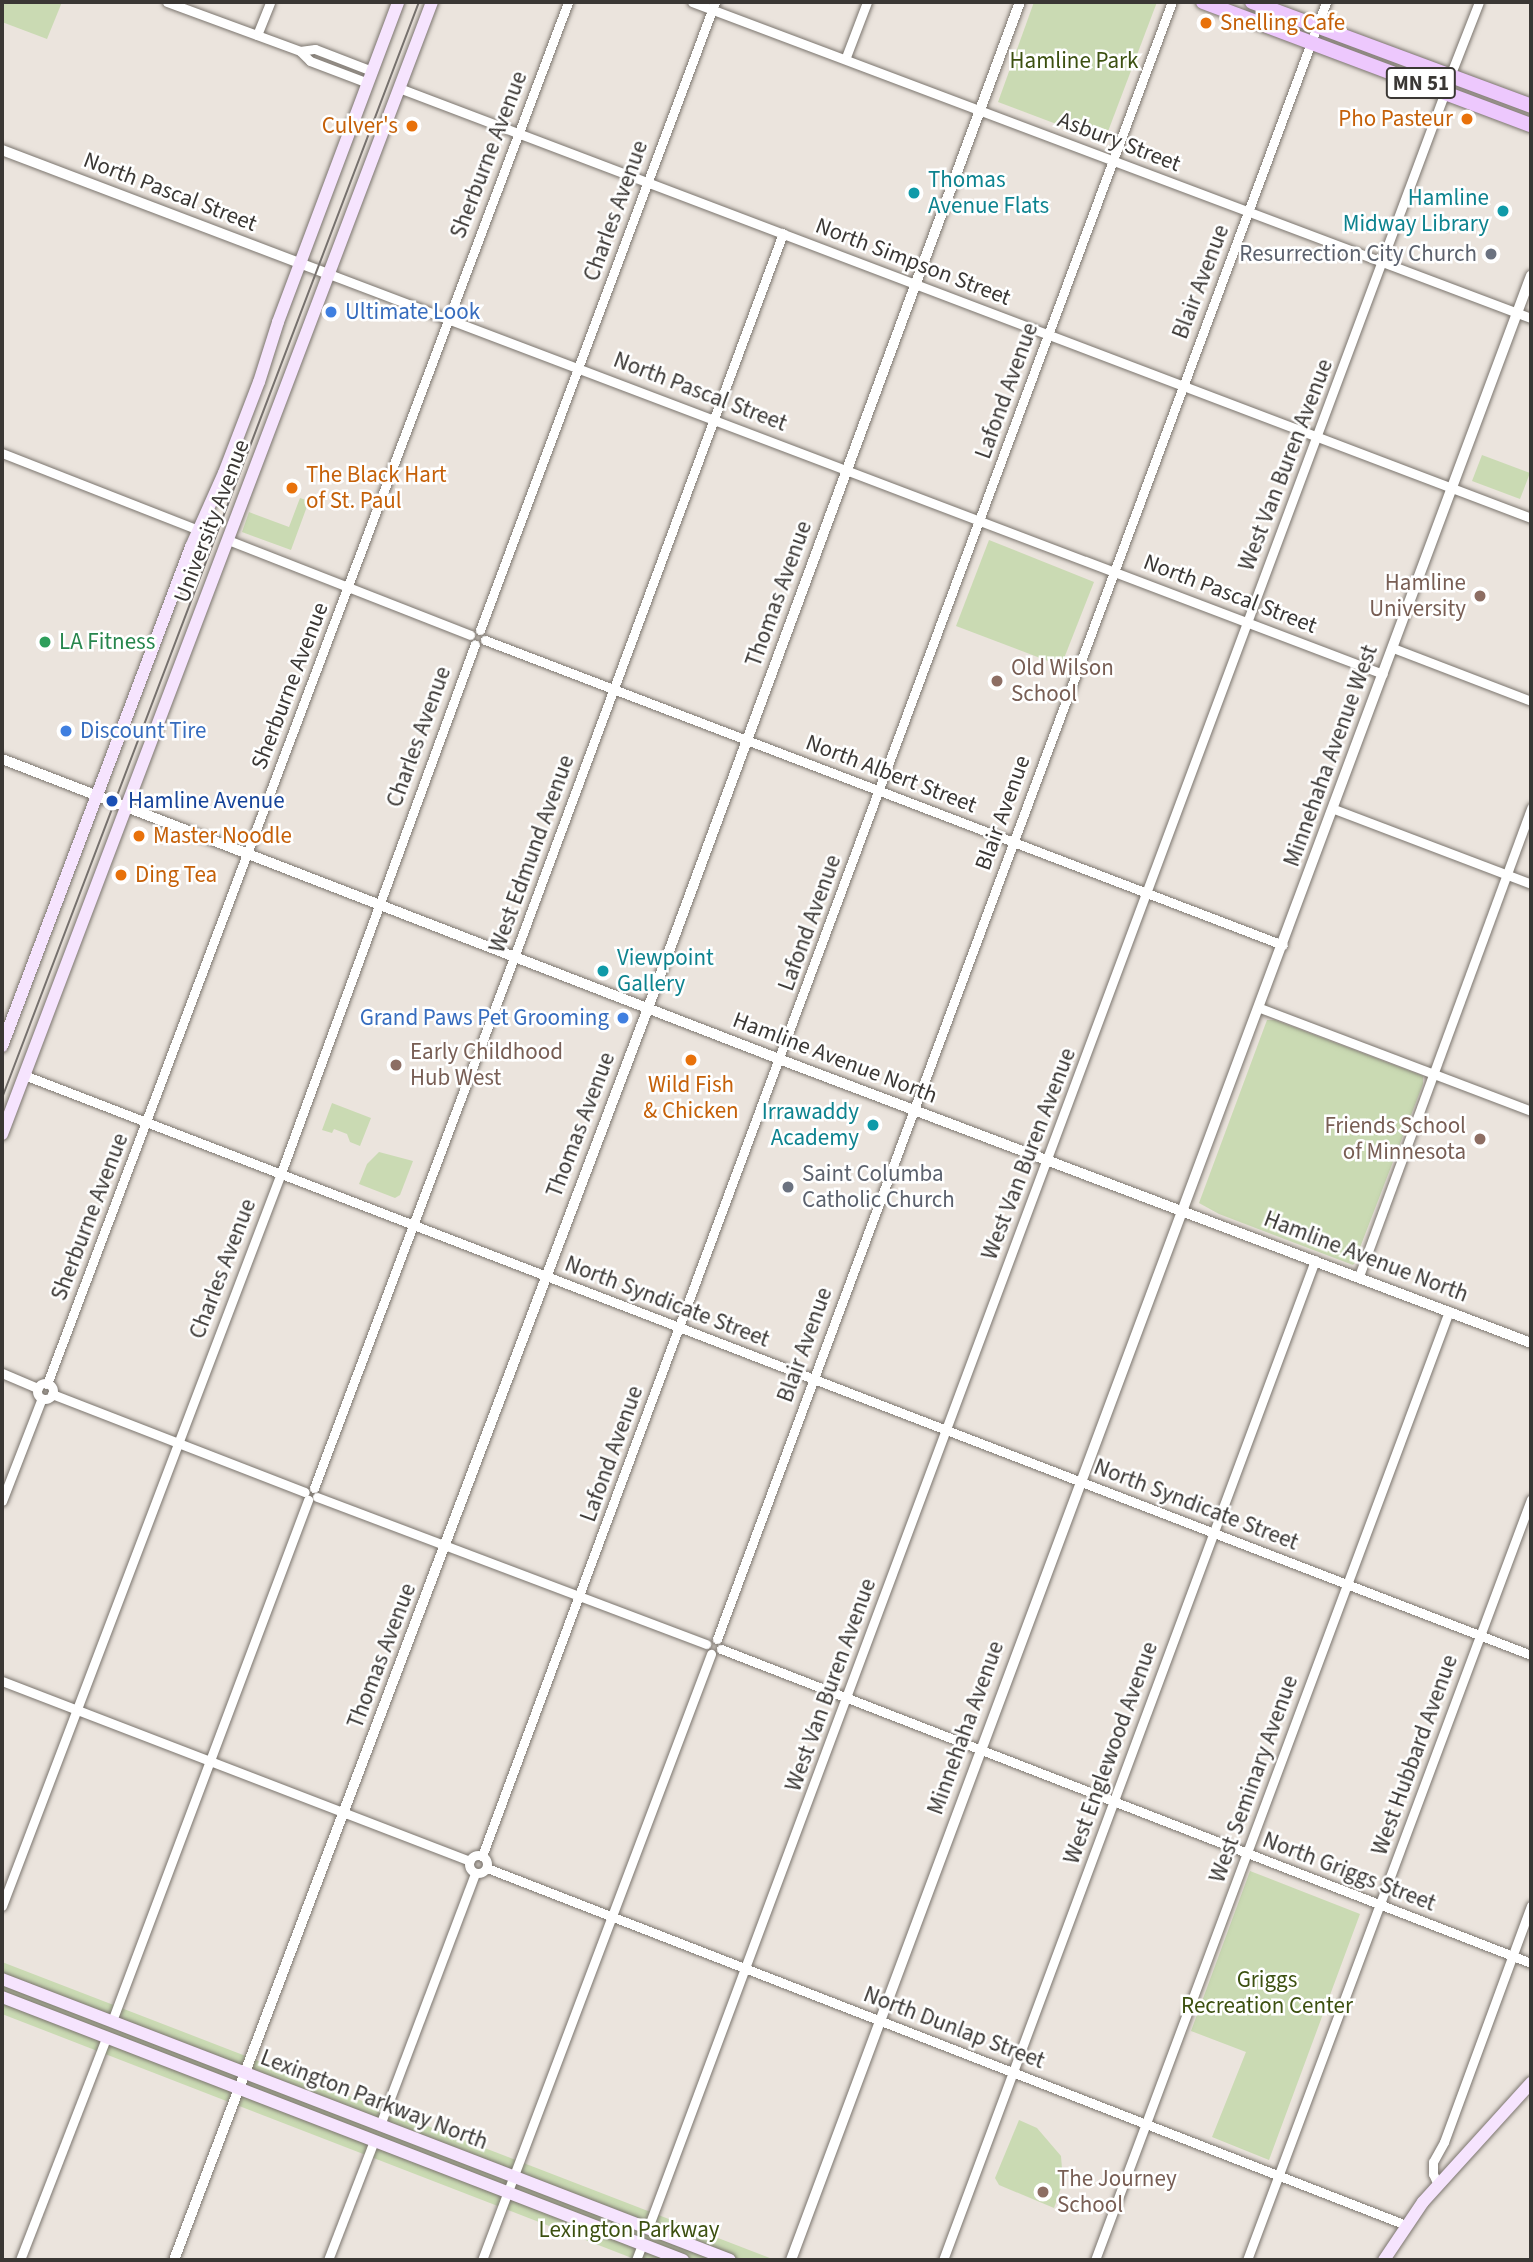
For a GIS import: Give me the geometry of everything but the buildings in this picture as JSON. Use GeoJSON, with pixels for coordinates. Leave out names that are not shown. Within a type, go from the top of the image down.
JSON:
{"type":"FeatureCollection","features":[{"type":"Feature","properties":{"kind":"main road","name":"University Avenue"},"geometry":{"type":"LineString","coordinates":[[2,1046],[198,530],[259,382],[299,264],[398,2]]}},
{"type":"Feature","properties":{"kind":"main road","name":"University Avenue"},"geometry":{"type":"LineString","coordinates":[[2,1133],[432,2]]}},
{"type":"Feature","properties":{"kind":"main road","name":"MN 51"},"geometry":{"type":"LineString","coordinates":[[1203,2],[1531,125]]}},
{"type":"Feature","properties":{"kind":"main road","name":"MN 51"},"geometry":{"type":"LineString","coordinates":[[1252,2],[1531,106]]}},
{"type":"Feature","properties":{"kind":"main road","name":"Lexington Parkway North"},"geometry":{"type":"LineString","coordinates":[[2,1979],[730,2260]]}},
{"type":"Feature","properties":{"kind":"main road","name":"Lexington Parkway North"},"geometry":{"type":"LineString","coordinates":[[2,1997],[683,2260]]}},
{"type":"Feature","properties":{"kind":"main road"},"geometry":{"type":"LineString","coordinates":[[1384,2260],[1406,2225],[1437,2185],[1531,2083]]}},
{"type":"Feature","properties":{"kind":"street"},"geometry":{"type":"LineString","coordinates":[[167,2],[300,51],[316,49],[370,77]]}},
{"type":"Feature","properties":{"kind":"street"},"geometry":{"type":"LineString","coordinates":[[257,35],[270,2]]}},
{"type":"Feature","properties":{"kind":"street","name":"Sherburne Avenue"},"geometry":{"type":"LineString","coordinates":[[42,1386],[147,1122],[568,2]]}},
{"type":"Feature","properties":{"kind":"street","name":"Asbury Street"},"geometry":{"type":"LineString","coordinates":[[692,2],[713,5],[980,110],[1531,318]]}},
{"type":"Feature","properties":{"kind":"street"},"geometry":{"type":"LineString","coordinates":[[845,57],[867,2]]}},
{"type":"Feature","properties":{"kind":"street","name":"Thomas Avenue"},"geometry":{"type":"LineString","coordinates":[[174,2260],[648,1008],[1020,2]]}},
{"type":"Feature","properties":{"kind":"street","name":"Lafond Avenue"},"geometry":{"type":"LineString","coordinates":[[482,1856],[781,1060],[878,791],[1172,2]]}},
{"type":"Feature","properties":{"kind":"street","name":"Blair Avenue"},"geometry":{"type":"LineString","coordinates":[[717,1639],[1326,2]]}},
{"type":"Feature","properties":{"kind":"street"},"geometry":{"type":"LineString","coordinates":[[1450,76],[1479,2]]}},
{"type":"Feature","properties":{"kind":"street","name":"Charles Avenue"},"geometry":{"type":"LineString","coordinates":[[480,630],[713,5]]}},
{"type":"Feature","properties":{"kind":"street","name":"North Simpson Street"},"geometry":{"type":"LineString","coordinates":[[399,88],[1531,518]]}},
{"type":"Feature","properties":{"kind":"street","name":"West Van Buren Avenue"},"geometry":{"type":"LineString","coordinates":[[648,2228],[1445,92]]}},
{"type":"Feature","properties":{"kind":"street","name":"North Pascal Street"},"geometry":{"type":"LineString","coordinates":[[2,150],[1383,674]]}},
{"type":"Feature","properties":{"kind":"street","name":"West Edmund Avenue"},"geometry":{"type":"LineString","coordinates":[[112,2021],[208,1761],[515,957],[783,233]]}},
{"type":"Feature","properties":{"kind":"street","name":"Minnehaha Avenue West"},"geometry":{"type":"LineString","coordinates":[[1183,1211],[1531,275]]}},
{"type":"Feature","properties":{"kind":"street"},"geometry":{"type":"LineString","coordinates":[[2,453],[198,530]]}},
{"type":"Feature","properties":{"kind":"street"},"geometry":{"type":"LineString","coordinates":[[228,540],[349,586],[472,640],[485,640],[480,630],[472,640]]}},
{"type":"Feature","properties":{"kind":"street","name":"Charles Avenue"},"geometry":{"type":"LineString","coordinates":[[2,1906],[74,1710],[281,1174],[472,640]]}},
{"type":"Feature","properties":{"kind":"street","name":"North Albert Street"},"geometry":{"type":"LineString","coordinates":[[485,640],[1283,945]]}},
{"type":"Feature","properties":{"kind":"street"},"geometry":{"type":"LineString","coordinates":[[1393,648],[1531,701]]}},
{"type":"Feature","properties":{"kind":"street"},"geometry":{"type":"LineString","coordinates":[[2,759],[97,794]]}},
{"type":"Feature","properties":{"kind":"street","name":"Hamline Avenue North"},"geometry":{"type":"LineString","coordinates":[[97,794],[781,1060],[1531,1343]]}},
{"type":"Feature","properties":{"kind":"street"},"geometry":{"type":"LineString","coordinates":[[1359,1276],[1531,808]]}},
{"type":"Feature","properties":{"kind":"street"},"geometry":{"type":"LineString","coordinates":[[1334,809],[1531,884]]}},
{"type":"Feature","properties":{"kind":"street"},"geometry":{"type":"LineString","coordinates":[[1260,1008],[1531,1111]]}},
{"type":"Feature","properties":{"kind":"street","name":"North Syndicate Street"},"geometry":{"type":"LineString","coordinates":[[24,1075],[1531,1655]]}},
{"type":"Feature","properties":{"kind":"street","name":"Minnehaha Avenue"},"geometry":{"type":"LineString","coordinates":[[791,2260],[1183,1211]]}},
{"type":"Feature","properties":{"kind":"street","name":"West Englewood Avenue"},"geometry":{"type":"LineString","coordinates":[[943,2260],[1315,1260]]}},
{"type":"Feature","properties":{"kind":"street","name":"West Seminary Avenue"},"geometry":{"type":"LineString","coordinates":[[1096,2260],[1449,1311]]}},
{"type":"Feature","properties":{"kind":"street"},"geometry":{"type":"LineString","coordinates":[[2,1373],[52,1388],[52,1394]]}},
{"type":"Feature","properties":{"kind":"street"},"geometry":{"type":"LineString","coordinates":[[42,1386],[38,1395],[42,1398]]}},
{"type":"Feature","properties":{"kind":"street"},"geometry":{"type":"LineString","coordinates":[[2,1501],[42,1398],[52,1394],[706,1644],[711,1654]]}},
{"type":"Feature","properties":{"kind":"street","name":"West Hubbard Avenue"},"geometry":{"type":"LineString","coordinates":[[1247,2260],[1531,1499]]}},
{"type":"Feature","properties":{"kind":"street"},"geometry":{"type":"LineString","coordinates":[[482,2260],[711,1654],[722,1649],[717,1639],[706,1644]]}},
{"type":"Feature","properties":{"kind":"street","name":"North Griggs Street"},"geometry":{"type":"LineString","coordinates":[[722,1649],[1531,1963]]}},
{"type":"Feature","properties":{"kind":"street"},"geometry":{"type":"LineString","coordinates":[[2,1681],[470,1861]]}},
{"type":"Feature","properties":{"kind":"street"},"geometry":{"type":"LineString","coordinates":[[475,1856],[482,1856],[487,1861],[487,1868],[475,1873],[470,1868],[470,1861],[475,1856]]}},
{"type":"Feature","properties":{"kind":"street","name":"North Dunlap Street"},"geometry":{"type":"LineString","coordinates":[[487,1868],[1406,2225]]}},
{"type":"Feature","properties":{"kind":"street"},"geometry":{"type":"LineString","coordinates":[[380,2125],[475,1873]]}},
{"type":"Feature","properties":{"kind":"street"},"geometry":{"type":"LineString","coordinates":[[1437,2185],[1433,2162],[1444,2142],[1531,1905]]}},
{"type":"Feature","properties":{"kind":"street"},"geometry":{"type":"LineString","coordinates":[[20,2260],[106,2038]]}},
{"type":"Feature","properties":{"kind":"street"},"geometry":{"type":"LineString","coordinates":[[328,2260],[374,2141]]}},
{"type":"Feature","properties":{"kind":"street"},"geometry":{"type":"LineString","coordinates":[[636,2260],[642,2245]]}},
{"type":"Feature","properties":{"kind":"green space"},"geometry":{"type":"Polygon","coordinates":[[[3,2],[62,2],[47,39],[2,22],[3,2]]]}},
{"type":"Feature","properties":{"kind":"green space","name":"Hamline Park"},"geometry":{"type":"Polygon","coordinates":[[[1034,2],[1157,2],[1104,142],[998,102],[1034,2]]]}},
{"type":"Feature","properties":{"kind":"green space"},"geometry":{"type":"Polygon","coordinates":[[[1482,455],[1530,473],[1520,499],[1472,481],[1482,455]]]}},
{"type":"Feature","properties":{"kind":"green space"},"geometry":{"type":"Polygon","coordinates":[[[300,498],[309,501],[291,550],[242,532],[249,512],[289,527],[300,498]]]}},
{"type":"Feature","properties":{"kind":"green space"},"geometry":{"type":"Polygon","coordinates":[[[989,540],[1094,582],[1061,666],[956,626],[989,540]]]}},
{"type":"Feature","properties":{"kind":"green space"},"geometry":{"type":"Polygon","coordinates":[[[1267,1020],[1275,1020],[1423,1076],[1423,1084],[1359,1250],[1359,1258],[1353,1265],[1219,1214],[1199,1203],[1267,1020]]]}},
{"type":"Feature","properties":{"kind":"green space"},"geometry":{"type":"Polygon","coordinates":[[[332,1103],[371,1118],[360,1146],[350,1142],[347,1134],[334,1129],[332,1133],[322,1130],[332,1103]]]}},
{"type":"Feature","properties":{"kind":"green space"},"geometry":{"type":"Polygon","coordinates":[[[379,1152],[413,1161],[400,1195],[395,1198],[359,1184],[367,1164],[379,1152]]]}},
{"type":"Feature","properties":{"kind":"green space","name":"Griggs Recreation Center"},"geometry":{"type":"Polygon","coordinates":[[[1250,1871],[1360,1914],[1269,2160],[1212,2137],[1246,2052],[1191,2031],[1250,1871]]]}},
{"type":"Feature","properties":{"kind":"green space","name":"Lexington Parkway"},"geometry":{"type":"Polygon","coordinates":[[[2,1962],[775,2260],[637,2260],[2,2014],[2,1962]]]}},
{"type":"Feature","properties":{"kind":"green space"},"geometry":{"type":"Polygon","coordinates":[[[1019,2120],[1037,2128],[1061,2156],[1063,2182],[1054,2208],[999,2185],[995,2178],[1019,2120]]]}},
{"type":"Feature","properties":{"kind":"tram line"},"geometry":{"type":"LineString","coordinates":[[2,1098],[419,2]]}},
{"type":"Feature","properties":{"kind":"place","name":"Snelling Cafe"},"geometry":{"type":"Point","coordinates":[1206,23]}},
{"type":"Feature","properties":{"kind":"place","name":"Pho Pasteur"},"geometry":{"type":"Point","coordinates":[1467,119]}},
{"type":"Feature","properties":{"kind":"place","name":"Culver's"},"geometry":{"type":"Point","coordinates":[412,126]}},
{"type":"Feature","properties":{"kind":"place","name":"Thomas Avenue Flats"},"geometry":{"type":"Point","coordinates":[914,193]}},
{"type":"Feature","properties":{"kind":"place","name":"Hamline Midway Library"},"geometry":{"type":"Point","coordinates":[1503,211]}},
{"type":"Feature","properties":{"kind":"place","name":"Resurrection City Church"},"geometry":{"type":"Point","coordinates":[1491,254]}},
{"type":"Feature","properties":{"kind":"place","name":"Ultimate Look"},"geometry":{"type":"Point","coordinates":[331,312]}},
{"type":"Feature","properties":{"kind":"place","name":"The Black Hart of St. Paul"},"geometry":{"type":"Point","coordinates":[292,488]}},
{"type":"Feature","properties":{"kind":"place","name":"Hamline University"},"geometry":{"type":"Point","coordinates":[1480,596]}},
{"type":"Feature","properties":{"kind":"place","name":"LA Fitness"},"geometry":{"type":"Point","coordinates":[45,642]}},
{"type":"Feature","properties":{"kind":"place","name":"Old Wilson School"},"geometry":{"type":"Point","coordinates":[997,681]}},
{"type":"Feature","properties":{"kind":"place","name":"Discount Tire"},"geometry":{"type":"Point","coordinates":[66,731]}},
{"type":"Feature","properties":{"kind":"place","name":"Hamline Avenue"},"geometry":{"type":"Point","coordinates":[112,801]}},
{"type":"Feature","properties":{"kind":"place","name":"Master Noodle"},"geometry":{"type":"Point","coordinates":[139,836]}},
{"type":"Feature","properties":{"kind":"place","name":"Ding Tea"},"geometry":{"type":"Point","coordinates":[121,875]}},
{"type":"Feature","properties":{"kind":"place","name":"Viewpoint Gallery"},"geometry":{"type":"Point","coordinates":[603,971]}},
{"type":"Feature","properties":{"kind":"place","name":"Grand Paws Pet Grooming"},"geometry":{"type":"Point","coordinates":[623,1018]}},
{"type":"Feature","properties":{"kind":"place","name":"Wild Fish & Chicken"},"geometry":{"type":"Point","coordinates":[691,1060]}},
{"type":"Feature","properties":{"kind":"place","name":"Early Childhood Hub West"},"geometry":{"type":"Point","coordinates":[396,1065]}},
{"type":"Feature","properties":{"kind":"place","name":"Irrawaddy Academy"},"geometry":{"type":"Point","coordinates":[873,1125]}},
{"type":"Feature","properties":{"kind":"place","name":"Friends School of Minnesota"},"geometry":{"type":"Point","coordinates":[1480,1139]}},
{"type":"Feature","properties":{"kind":"place","name":"Saint Columba Catholic Church"},"geometry":{"type":"Point","coordinates":[788,1187]}},
{"type":"Feature","properties":{"kind":"place","name":"The Journey School"},"geometry":{"type":"Point","coordinates":[1043,2192]}}]}
